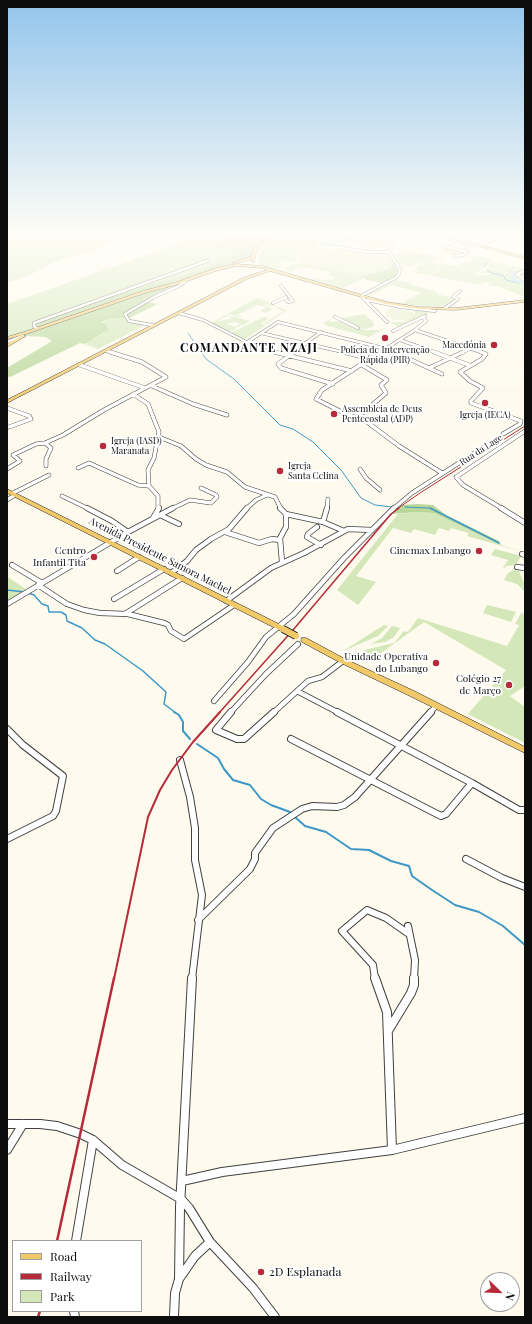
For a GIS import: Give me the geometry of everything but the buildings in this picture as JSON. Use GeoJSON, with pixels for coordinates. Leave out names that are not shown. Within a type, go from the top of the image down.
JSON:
{"type":"FeatureCollection","features":[{"type":"Feature","properties":{"kind":"main road"},"geometry":{"type":"LineString","coordinates":[[7,338],[23,335],[135,295]]}},
{"type":"Feature","properties":{"kind":"main road"},"geometry":{"type":"LineString","coordinates":[[7,402],[214,295]]}},
{"type":"Feature","properties":{"kind":"main road"},"geometry":{"type":"LineString","coordinates":[[357,295],[395,305],[437,310],[525,301]]}},
{"type":"Feature","properties":{"kind":"main road"},"geometry":{"type":"LineString","coordinates":[[7,346],[23,335]]}},
{"type":"Feature","properties":{"kind":"main road","name":"Avenida Presidente Samora Machel"},"geometry":{"type":"LineString","coordinates":[[12,493],[281,628],[296,636],[301,642],[388,682],[525,750]]}},
{"type":"Feature","properties":{"kind":"main road","name":"Avenida Presidente Samora Machel"},"geometry":{"type":"LineString","coordinates":[[301,642],[370,671],[388,682]]}},
{"type":"Feature","properties":{"kind":"street"},"geometry":{"type":"LineString","coordinates":[[36,330],[34,324],[54,314],[108,295]]}},
{"type":"Feature","properties":{"kind":"street"},"geometry":{"type":"LineString","coordinates":[[152,326],[129,320],[126,318],[125,314],[157,295]]}},
{"type":"Feature","properties":{"kind":"street"},"geometry":{"type":"LineString","coordinates":[[288,295],[291,299]]}},
{"type":"Feature","properties":{"kind":"street"},"geometry":{"type":"LineString","coordinates":[[445,308],[458,299],[453,297],[456,295]]}},
{"type":"Feature","properties":{"kind":"street"},"geometry":{"type":"LineString","coordinates":[[361,296],[387,322]]}},
{"type":"Feature","properties":{"kind":"street"},"geometry":{"type":"LineString","coordinates":[[273,302],[291,299]]}},
{"type":"Feature","properties":{"kind":"street"},"geometry":{"type":"LineString","coordinates":[[286,300],[291,299]]}},
{"type":"Feature","properties":{"kind":"street"},"geometry":{"type":"LineString","coordinates":[[366,300],[401,307],[437,310]]}},
{"type":"Feature","properties":{"kind":"street"},"geometry":{"type":"LineString","coordinates":[[393,330],[437,310]]}},
{"type":"Feature","properties":{"kind":"street"},"geometry":{"type":"LineString","coordinates":[[179,313],[203,320],[246,343],[263,350],[352,371]]}},
{"type":"Feature","properties":{"kind":"street"},"geometry":{"type":"LineString","coordinates":[[425,316],[423,317],[426,321],[415,330],[322,390],[316,399],[317,401],[344,413],[358,417],[376,427],[399,446],[442,473]]}},
{"type":"Feature","properties":{"kind":"street"},"geometry":{"type":"LineString","coordinates":[[335,317],[358,328]]}},
{"type":"Feature","properties":{"kind":"street"},"geometry":{"type":"LineString","coordinates":[[246,343],[278,322],[387,349],[411,362],[442,374]]}},
{"type":"Feature","properties":{"kind":"street"},"geometry":{"type":"LineString","coordinates":[[415,330],[470,348],[486,355],[461,370],[461,373],[483,388],[471,401],[471,403],[521,421],[520,424],[504,434]]}},
{"type":"Feature","properties":{"kind":"street"},"geometry":{"type":"LineString","coordinates":[[321,332],[279,363],[281,368],[333,384]]}},
{"type":"Feature","properties":{"kind":"street"},"geometry":{"type":"LineString","coordinates":[[261,333],[370,359]]}},
{"type":"Feature","properties":{"kind":"street"},"geometry":{"type":"LineString","coordinates":[[7,342],[23,335]]}},
{"type":"Feature","properties":{"kind":"street"},"geometry":{"type":"LineString","coordinates":[[400,340],[469,365]]}},
{"type":"Feature","properties":{"kind":"street"},"geometry":{"type":"LineString","coordinates":[[429,368],[470,348]]}},
{"type":"Feature","properties":{"kind":"street"},"geometry":{"type":"LineString","coordinates":[[7,469],[20,461],[13,455],[36,444],[45,443],[65,434],[133,394],[152,386],[166,377],[142,362],[106,351]]}},
{"type":"Feature","properties":{"kind":"street"},"geometry":{"type":"LineString","coordinates":[[80,365],[145,388]]}},
{"type":"Feature","properties":{"kind":"street"},"geometry":{"type":"LineString","coordinates":[[358,417],[386,393],[381,385],[387,380],[362,365]]}},
{"type":"Feature","properties":{"kind":"street"},"geometry":{"type":"LineString","coordinates":[[152,386],[193,404],[227,415]]}},
{"type":"Feature","properties":{"kind":"street"},"geometry":{"type":"LineString","coordinates":[[133,394],[148,404],[160,432],[154,458],[148,470],[149,486],[158,496],[158,511],[153,519]]}},
{"type":"Feature","properties":{"kind":"street"},"geometry":{"type":"LineString","coordinates":[[7,408],[29,416],[31,419],[9,427]]}},
{"type":"Feature","properties":{"kind":"street","name":"Rua da Lage"},"geometry":{"type":"LineString","coordinates":[[525,431],[456,477],[463,485],[525,523]]}},
{"type":"Feature","properties":{"kind":"street"},"geometry":{"type":"LineString","coordinates":[[158,438],[164,438],[181,446],[192,456],[206,465],[227,472],[245,487],[275,497],[279,508],[286,514],[323,522],[344,531]]}},
{"type":"Feature","properties":{"kind":"street"},"geometry":{"type":"LineString","coordinates":[[45,443],[51,448],[46,458],[46,466]]}},
{"type":"Feature","properties":{"kind":"street"},"geometry":{"type":"LineString","coordinates":[[214,701],[248,662],[266,637],[281,628],[344,558],[372,530],[412,493],[484,447]]}},
{"type":"Feature","properties":{"kind":"street"},"geometry":{"type":"LineString","coordinates":[[78,468],[89,463],[138,485],[149,486]]}},
{"type":"Feature","properties":{"kind":"street"},"geometry":{"type":"LineString","coordinates":[[360,469],[366,478],[380,490]]}},
{"type":"Feature","properties":{"kind":"street"},"geometry":{"type":"LineString","coordinates":[[7,500],[12,493],[49,475]]}},
{"type":"Feature","properties":{"kind":"street"},"geometry":{"type":"LineString","coordinates":[[7,604],[110,542],[190,500],[211,503],[217,497],[216,495],[201,488]]}},
{"type":"Feature","properties":{"kind":"street"},"geometry":{"type":"LineString","coordinates":[[171,573],[187,561],[201,546],[232,527],[247,508],[256,500],[268,495]]}},
{"type":"Feature","properties":{"kind":"street"},"geometry":{"type":"LineString","coordinates":[[62,496],[112,521],[128,532]]}},
{"type":"Feature","properties":{"kind":"street"},"geometry":{"type":"LineString","coordinates":[[323,522],[328,499]]}},
{"type":"Feature","properties":{"kind":"street"},"geometry":{"type":"LineString","coordinates":[[282,562],[280,540],[286,528],[286,514]]}},
{"type":"Feature","properties":{"kind":"street"},"geometry":{"type":"LineString","coordinates":[[160,516],[179,524]]}},
{"type":"Feature","properties":{"kind":"street"},"geometry":{"type":"LineString","coordinates":[[317,527],[308,534],[307,537],[321,545]]}},
{"type":"Feature","properties":{"kind":"street"},"geometry":{"type":"LineString","coordinates":[[226,601],[259,576],[282,562],[292,559],[321,545],[344,531],[372,530]]}},
{"type":"Feature","properties":{"kind":"street"},"geometry":{"type":"LineString","coordinates":[[225,532],[259,543],[280,540]]}},
{"type":"Feature","properties":{"kind":"street"},"geometry":{"type":"LineString","coordinates":[[117,571],[139,557]]}},
{"type":"Feature","properties":{"kind":"street"},"geometry":{"type":"LineString","coordinates":[[12,565],[67,604],[84,610],[100,613],[125,614],[164,623],[168,625],[171,631],[184,639],[234,605]]}},
{"type":"Feature","properties":{"kind":"street"},"geometry":{"type":"LineString","coordinates":[[517,567],[525,568]]}},
{"type":"Feature","properties":{"kind":"street"},"geometry":{"type":"LineString","coordinates":[[114,599],[164,569]]}},
{"type":"Feature","properties":{"kind":"street"},"geometry":{"type":"LineString","coordinates":[[125,614],[182,578]]}},
{"type":"Feature","properties":{"kind":"street"},"geometry":{"type":"LineString","coordinates":[[301,642],[266,674],[217,727],[216,730],[237,739],[244,739],[308,681],[322,677],[344,661]]}},
{"type":"Feature","properties":{"kind":"street"},"geometry":{"type":"LineString","coordinates":[[297,691],[472,783],[519,810],[525,810]]}},
{"type":"Feature","properties":{"kind":"street"},"geometry":{"type":"LineString","coordinates":[[198,920],[250,869],[255,859],[255,853],[273,828],[302,809],[312,806],[337,807],[344,805],[355,797],[372,780],[436,706]]}},
{"type":"Feature","properties":{"kind":"street"},"geometry":{"type":"LineString","coordinates":[[7,729],[23,746],[59,772],[62,776],[63,782],[56,811],[53,816],[7,839]]}},
{"type":"Feature","properties":{"kind":"street"},"geometry":{"type":"LineString","coordinates":[[291,739],[441,816],[446,814],[472,783]]}},
{"type":"Feature","properties":{"kind":"street"},"geometry":{"type":"LineString","coordinates":[[174,1317],[175,1293],[179,1279],[181,1199],[191,984],[202,895],[195,860],[195,828],[190,798],[180,760]]}},
{"type":"Feature","properties":{"kind":"street"},"geometry":{"type":"LineString","coordinates":[[466,858],[502,878],[525,887]]}},
{"type":"Feature","properties":{"kind":"street"},"geometry":{"type":"LineString","coordinates":[[388,1031],[411,993],[414,985],[415,960],[409,930],[367,910],[342,931],[373,965],[375,979],[387,1012],[392,1150]]}},
{"type":"Feature","properties":{"kind":"street"},"geometry":{"type":"LineString","coordinates":[[182,1181],[222,1172],[392,1150],[525,1118]]}},
{"type":"Feature","properties":{"kind":"street"},"geometry":{"type":"LineString","coordinates":[[7,1124],[57,1126],[93,1140],[122,1165],[181,1199],[189,1208],[210,1242],[253,1288],[275,1317]]}},
{"type":"Feature","properties":{"kind":"street"},"geometry":{"type":"LineString","coordinates":[[7,1150],[24,1124]]}},
{"type":"Feature","properties":{"kind":"street"},"geometry":{"type":"LineString","coordinates":[[76,1240],[93,1140]]}},
{"type":"Feature","properties":{"kind":"street"},"geometry":{"type":"LineString","coordinates":[[179,1279],[195,1256],[210,1242]]}},
{"type":"Feature","properties":{"kind":"green space"},"geometry":{"type":"Polygon","coordinates":[[[33,295],[117,295],[7,342],[7,304],[33,295]]]}},
{"type":"Feature","properties":{"kind":"green space"},"geometry":{"type":"Polygon","coordinates":[[[162,295],[147,302],[157,304],[129,318],[109,319],[101,322],[108,325],[105,327],[109,329],[85,344],[80,343],[10,377],[7,376],[7,368],[52,341],[45,337],[24,336],[39,328],[36,325],[41,321],[113,296],[162,295]]]}},
{"type":"Feature","properties":{"kind":"green space"},"geometry":{"type":"Polygon","coordinates":[[[418,295],[440,295],[457,299],[442,307],[400,304],[418,295]]]}},
{"type":"Feature","properties":{"kind":"green space"},"geometry":{"type":"Polygon","coordinates":[[[257,298],[287,310],[267,324],[264,323],[284,311],[277,309],[278,307],[262,304],[273,309],[265,313],[260,311],[267,307],[257,305],[237,315],[241,316],[240,317],[231,314],[215,322],[233,318],[229,317],[232,316],[250,321],[243,325],[235,322],[226,324],[236,327],[238,325],[235,324],[242,325],[229,332],[211,323],[257,298]]]}},
{"type":"Feature","properties":{"kind":"green space"},"geometry":{"type":"Polygon","coordinates":[[[389,309],[402,309],[415,313],[408,319],[412,321],[406,322],[404,320],[395,320],[387,317],[385,312],[389,309]]]}},
{"type":"Feature","properties":{"kind":"green space"},"geometry":{"type":"Polygon","coordinates":[[[412,310],[432,312],[399,327],[389,322],[406,322],[416,313],[412,310]]]}},
{"type":"Feature","properties":{"kind":"green space"},"geometry":{"type":"Polygon","coordinates":[[[365,314],[374,323],[374,326],[366,329],[360,328],[341,318],[365,314]]]}},
{"type":"Feature","properties":{"kind":"green space"},"geometry":{"type":"Polygon","coordinates":[[[263,317],[269,318],[261,324],[266,325],[244,340],[231,333],[263,317]]]}},
{"type":"Feature","properties":{"kind":"green space"},"geometry":{"type":"Polygon","coordinates":[[[129,318],[149,323],[98,349],[85,344],[104,333],[104,327],[101,323],[109,319],[129,318]]]}},
{"type":"Feature","properties":{"kind":"green space"},"geometry":{"type":"Polygon","coordinates":[[[329,320],[331,322],[341,321],[364,330],[379,330],[387,327],[369,337],[324,325],[326,324],[323,323],[329,320]]]}},
{"type":"Feature","properties":{"kind":"green space"},"geometry":{"type":"Polygon","coordinates":[[[402,505],[433,505],[446,515],[499,541],[501,545],[434,513],[417,512],[391,514],[402,505]]]}},
{"type":"Feature","properties":{"kind":"green space"},"geometry":{"type":"Polygon","coordinates":[[[417,512],[434,513],[501,545],[523,552],[467,536],[469,533],[451,528],[449,531],[439,528],[435,535],[414,529],[411,533],[393,528],[356,576],[376,582],[358,605],[337,590],[398,514],[417,512]]]}},
{"type":"Feature","properties":{"kind":"green space"},"geometry":{"type":"Polygon","coordinates":[[[495,549],[521,556],[516,565],[506,566],[503,568],[508,560],[491,555],[495,549]]]}},
{"type":"Feature","properties":{"kind":"green space"},"geometry":{"type":"Polygon","coordinates":[[[518,569],[525,585],[523,586],[525,592],[517,584],[504,580],[508,573],[518,569]]]}},
{"type":"Feature","properties":{"kind":"green space"},"geometry":{"type":"Polygon","coordinates":[[[8,577],[27,590],[7,601],[7,578],[8,577]]]}},
{"type":"Feature","properties":{"kind":"green space"},"geometry":{"type":"Polygon","coordinates":[[[487,605],[516,612],[511,622],[483,613],[487,605]]]}},
{"type":"Feature","properties":{"kind":"green space"},"geometry":{"type":"Polygon","coordinates":[[[521,613],[525,613],[525,686],[510,696],[525,707],[525,743],[468,714],[506,670],[424,622],[367,663],[357,658],[364,650],[394,643],[404,631],[408,632],[418,618],[507,646],[519,625],[515,624],[521,613]]]}},
{"type":"Feature","properties":{"kind":"green space"},"geometry":{"type":"Polygon","coordinates":[[[384,625],[388,626],[378,636],[343,651],[384,625]]]}},
{"type":"Feature","properties":{"kind":"green space"},"geometry":{"type":"Polygon","coordinates":[[[392,626],[400,628],[394,637],[385,642],[371,644],[382,638],[392,626]]]}},
{"type":"Feature","properties":{"kind":"waterway"},"geometry":{"type":"LineString","coordinates":[[188,333],[206,359],[234,379],[280,425],[293,429],[313,442],[341,470],[361,498],[375,505],[392,507]]}},
{"type":"Feature","properties":{"kind":"waterway"},"geometry":{"type":"LineString","coordinates":[[405,507],[432,509]]}},
{"type":"Feature","properties":{"kind":"waterway"},"geometry":{"type":"LineString","coordinates":[[432,509],[499,543]]}},
{"type":"Feature","properties":{"kind":"waterway"},"geometry":{"type":"LineString","coordinates":[[7,590],[25,592]]}},
{"type":"Feature","properties":{"kind":"waterway"},"geometry":{"type":"LineString","coordinates":[[28,593],[34,595],[42,604],[48,606],[49,612],[61,612],[66,615],[67,621],[82,628],[95,640],[105,644],[143,671],[166,692],[164,704],[176,713]]}},
{"type":"Feature","properties":{"kind":"waterway"},"geometry":{"type":"LineString","coordinates":[[174,712],[179,715],[183,722],[183,731],[190,739]]}},
{"type":"Feature","properties":{"kind":"waterway"},"geometry":{"type":"LineString","coordinates":[[197,744],[218,758],[224,769],[233,780],[250,785],[261,799],[271,805],[290,812]]}},
{"type":"Feature","properties":{"kind":"waterway"},"geometry":{"type":"LineString","coordinates":[[296,818],[305,826],[326,832],[351,849],[369,850],[391,861],[409,866],[412,876],[432,890],[455,905],[479,912],[503,926],[525,945]]}},
{"type":"Feature","properties":{"kind":"railway"},"geometry":{"type":"LineString","coordinates":[[397,509],[525,426]]}},
{"type":"Feature","properties":{"kind":"railway"},"geometry":{"type":"LineString","coordinates":[[219,713],[293,630],[391,514],[399,508]]}},
{"type":"Feature","properties":{"kind":"railway"},"geometry":{"type":"LineString","coordinates":[[114,979],[148,817],[160,790],[172,770],[193,742],[220,712]]}},
{"type":"Feature","properties":{"kind":"railway"},"geometry":{"type":"LineString","coordinates":[[57,1240],[114,978]]}},
{"type":"Feature","properties":{"kind":"railway"},"geometry":{"type":"LineString","coordinates":[[38,1317],[40,1312]]}},
{"type":"Feature","properties":{"kind":"place","name":"Polícia de Intervenção Rápida (PIR)"},"geometry":{"type":"Point","coordinates":[385,338]}},
{"type":"Feature","properties":{"kind":"place","name":"Macedónia"},"geometry":{"type":"Point","coordinates":[494,345]}},
{"type":"Feature","properties":{"kind":"place","name":"Igreja (IECA)"},"geometry":{"type":"Point","coordinates":[485,403]}},
{"type":"Feature","properties":{"kind":"place","name":"Assembleia de Deus Pentecostal (ADP)"},"geometry":{"type":"Point","coordinates":[334,414]}},
{"type":"Feature","properties":{"kind":"place","name":"Igreja (IASD) Maranata"},"geometry":{"type":"Point","coordinates":[103,446]}},
{"type":"Feature","properties":{"kind":"place","name":"Igreja Santa Celina"},"geometry":{"type":"Point","coordinates":[280,471]}},
{"type":"Feature","properties":{"kind":"place","name":"Cinemax Lubango"},"geometry":{"type":"Point","coordinates":[479,551]}},
{"type":"Feature","properties":{"kind":"place","name":"Centro Infantil Tita"},"geometry":{"type":"Point","coordinates":[94,557]}},
{"type":"Feature","properties":{"kind":"place","name":"Unidade Operativa do Lubango"},"geometry":{"type":"Point","coordinates":[436,663]}},
{"type":"Feature","properties":{"kind":"place","name":"Colégio 27 de Março"},"geometry":{"type":"Point","coordinates":[509,685]}},
{"type":"Feature","properties":{"kind":"place","name":"2D Esplanada"},"geometry":{"type":"Point","coordinates":[261,1272]}},
{"type":"Feature","properties":{"kind":"district","name":"COMANDANTE NZAJI"},"geometry":{"type":"Point","coordinates":[249,348]}}]}
